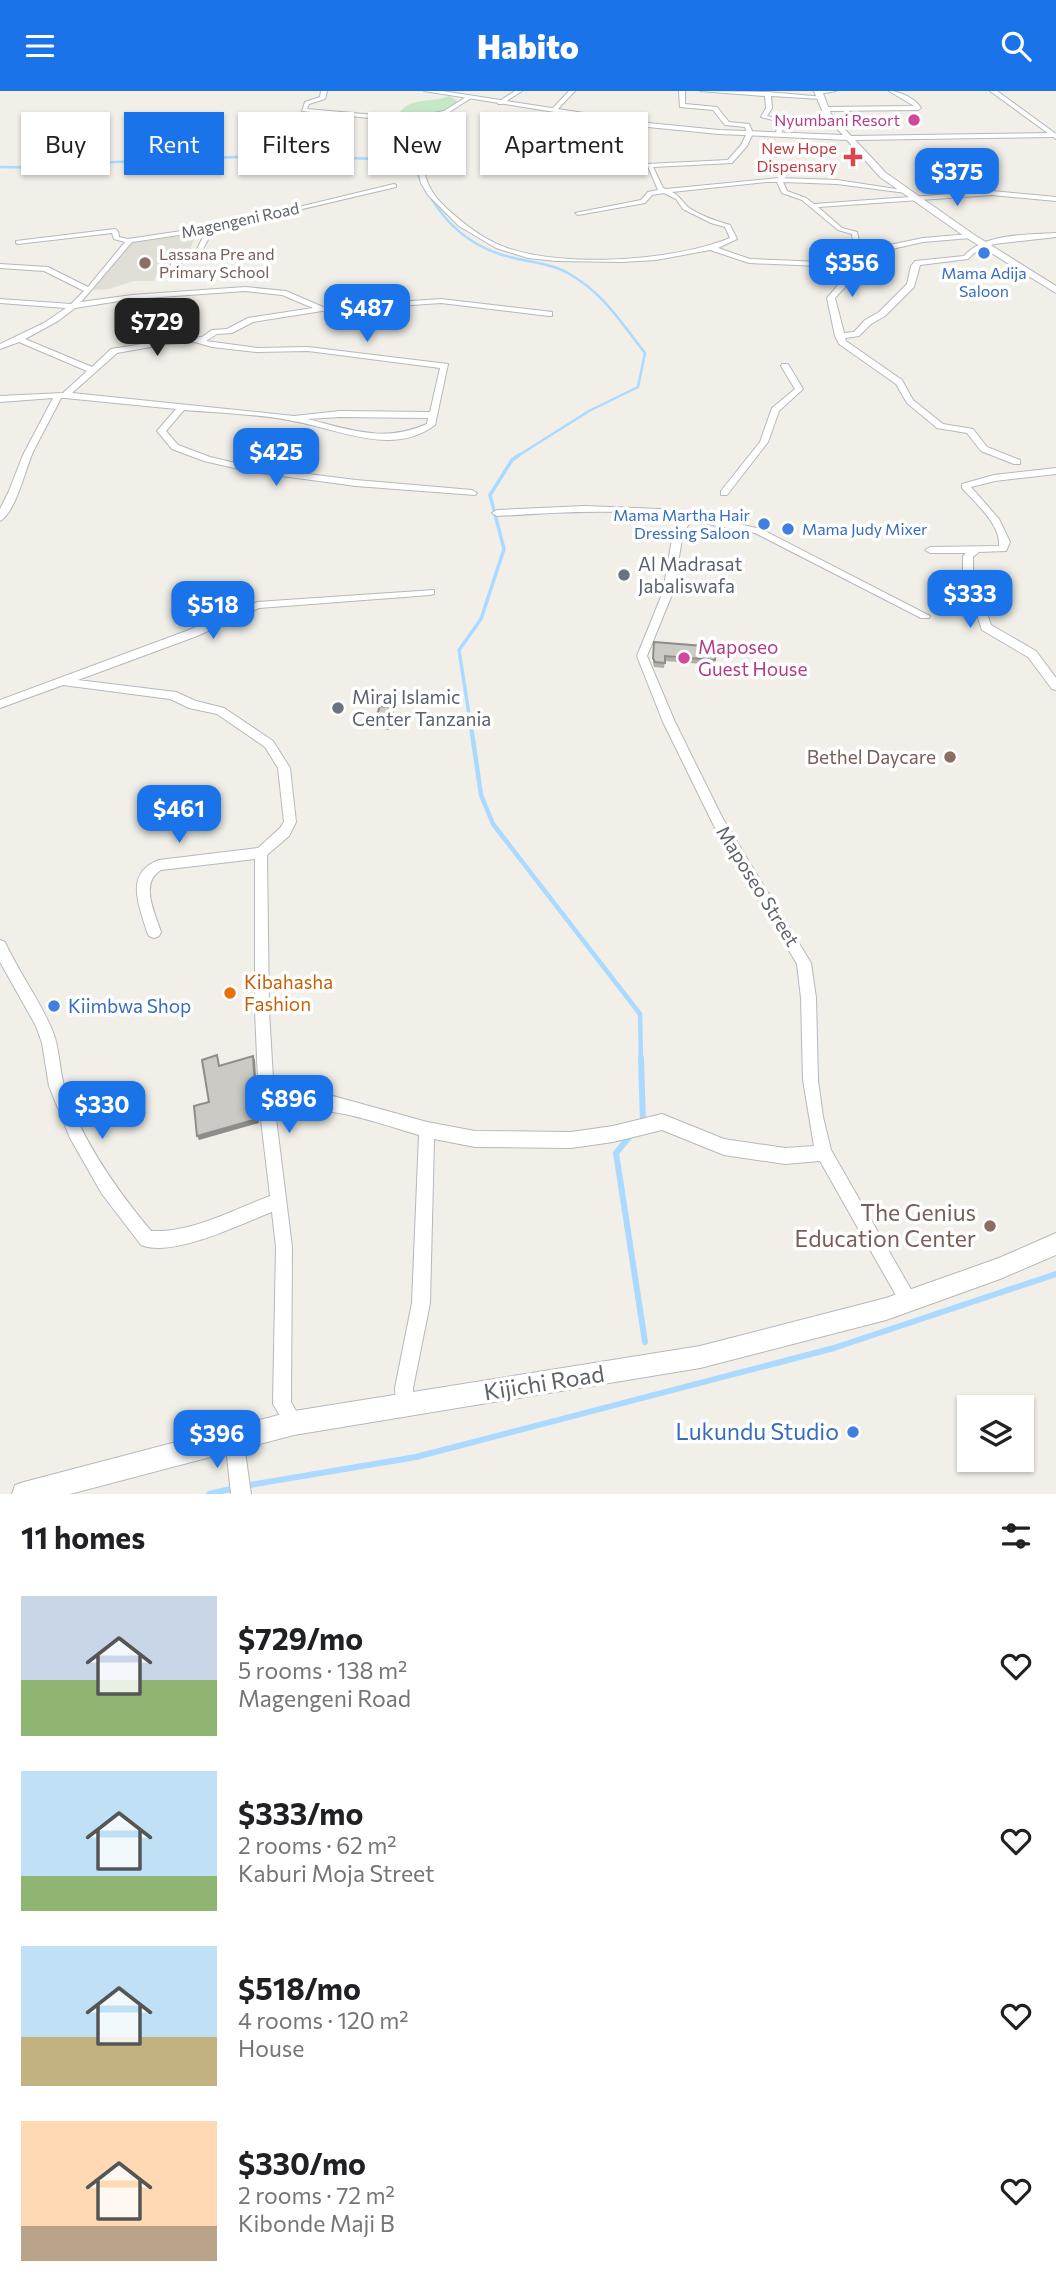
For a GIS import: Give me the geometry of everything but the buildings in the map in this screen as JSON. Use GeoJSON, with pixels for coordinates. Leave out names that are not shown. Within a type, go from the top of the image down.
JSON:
{"type":"FeatureCollection","features":[{"type":"Feature","properties":{"kind":"street"},"geometry":{"type":"LineString","coordinates":[[324,91],[323,98],[307,103],[304,110],[409,120],[446,112],[468,98]]}},
{"type":"Feature","properties":{"kind":"street"},"geometry":{"type":"LineString","coordinates":[[428,91],[669,128],[849,138],[1054,136]]}},
{"type":"Feature","properties":{"kind":"street"},"geometry":{"type":"LineString","coordinates":[[500,103],[519,91]]}},
{"type":"Feature","properties":{"kind":"street"},"geometry":{"type":"LineString","coordinates":[[554,110],[572,91]]}},
{"type":"Feature","properties":{"kind":"street"},"geometry":{"type":"LineString","coordinates":[[421,175],[422,184],[442,208],[471,232],[512,251],[572,260],[604,260],[711,248],[734,239],[728,226],[713,222],[685,208],[678,198],[664,192],[650,164],[730,162],[744,146],[750,133],[747,125],[727,124],[715,108],[682,106],[682,91]]}},
{"type":"Feature","properties":{"kind":"street"},"geometry":{"type":"LineString","coordinates":[[703,91],[833,91]]}},
{"type":"Feature","properties":{"kind":"street"},"geometry":{"type":"LineString","coordinates":[[826,109],[918,108],[916,104],[892,91]]}},
{"type":"Feature","properties":{"kind":"street"},"geometry":{"type":"LineString","coordinates":[[993,91],[1054,136]]}},
{"type":"Feature","properties":{"kind":"street"},"geometry":{"type":"LineString","coordinates":[[763,93],[769,109],[764,117],[783,121],[778,134]]}},
{"type":"Feature","properties":{"kind":"street"},"geometry":{"type":"LineString","coordinates":[[819,93],[826,109],[883,175],[970,236],[1053,286]]}},
{"type":"Feature","properties":{"kind":"street"},"geometry":{"type":"LineString","coordinates":[[578,213],[643,202],[650,193],[779,180],[837,182],[906,191]]}},
{"type":"Feature","properties":{"kind":"street"},"geometry":{"type":"LineString","coordinates":[[779,180],[784,192],[804,199],[840,229],[855,233],[858,255]]}},
{"type":"Feature","properties":{"kind":"street","name":"Magengeni Road"},"geometry":{"type":"LineString","coordinates":[[129,241],[210,229],[394,186]]}},
{"type":"Feature","properties":{"kind":"street"},"geometry":{"type":"LineString","coordinates":[[811,206],[992,193],[1056,199]]}},
{"type":"Feature","properties":{"kind":"street"},"geometry":{"type":"LineString","coordinates":[[171,275],[175,264],[200,250],[210,229]]}},
{"type":"Feature","properties":{"kind":"street"},"geometry":{"type":"LineString","coordinates":[[0,348],[73,306],[129,241],[118,239],[115,231],[109,231],[18,242]]}},
{"type":"Feature","properties":{"kind":"street"},"geometry":{"type":"LineString","coordinates":[[839,336],[856,334],[882,314],[911,285],[918,263],[966,258],[970,251],[985,245],[1056,235]]}},
{"type":"Feature","properties":{"kind":"street"},"geometry":{"type":"LineString","coordinates":[[970,236],[905,243],[858,255],[847,265],[843,285],[831,297],[839,336],[854,353],[901,383],[910,401],[940,426],[970,431],[984,449],[1017,463]]}},
{"type":"Feature","properties":{"kind":"street"},"geometry":{"type":"LineString","coordinates":[[711,248],[749,261],[847,265]]}},
{"type":"Feature","properties":{"kind":"street"},"geometry":{"type":"LineString","coordinates":[[0,266],[51,271],[89,290]]}},
{"type":"Feature","properties":{"kind":"street"},"geometry":{"type":"LineString","coordinates":[[0,301],[73,306],[228,289],[279,292],[322,309]]}},
{"type":"Feature","properties":{"kind":"street"},"geometry":{"type":"LineString","coordinates":[[0,518],[14,491],[27,455],[62,395],[118,350],[205,339],[215,332],[229,331],[251,320],[322,309],[450,302],[549,314]]}},
{"type":"Feature","properties":{"kind":"street"},"geometry":{"type":"LineString","coordinates":[[19,339],[93,370]]}},
{"type":"Feature","properties":{"kind":"street"},"geometry":{"type":"LineString","coordinates":[[0,400],[62,395],[293,418],[382,438],[424,430],[430,425],[443,378],[443,364],[369,359],[309,349],[255,350],[208,345],[196,339]]}},
{"type":"Feature","properties":{"kind":"street"},"geometry":{"type":"LineString","coordinates":[[724,493],[764,442],[775,410],[799,389],[785,366]]}},
{"type":"Feature","properties":{"kind":"street"},"geometry":{"type":"LineString","coordinates":[[182,407],[161,431],[168,444],[184,452],[265,472],[381,487],[472,493]]}},
{"type":"Feature","properties":{"kind":"street"},"geometry":{"type":"LineString","coordinates":[[293,418],[340,414],[433,415]]}},
{"type":"Feature","properties":{"kind":"street"},"geometry":{"type":"LineString","coordinates":[[930,550],[975,551],[1003,548],[1005,543],[996,521],[965,486],[991,478],[1056,471]]}},
{"type":"Feature","properties":{"kind":"street"},"geometry":{"type":"LineString","coordinates":[[497,513],[584,509],[689,516],[758,531],[925,616]]}},
{"type":"Feature","properties":{"kind":"street","name":"Maposeo Street"},"geometry":{"type":"LineString","coordinates":[[689,516],[678,533],[668,592],[642,656],[669,722],[718,822],[804,963],[810,989],[809,1058],[817,1128],[824,1153],[908,1300]]}},
{"type":"Feature","properties":{"kind":"street"},"geometry":{"type":"LineString","coordinates":[[975,551],[968,556],[968,573],[986,627],[1032,654],[1056,686]]}},
{"type":"Feature","properties":{"kind":"street"},"geometry":{"type":"LineString","coordinates":[[0,704],[193,633],[257,605],[430,592]]}},
{"type":"Feature","properties":{"kind":"street"},"geometry":{"type":"LineString","coordinates":[[64,682],[172,695],[193,705],[220,711],[269,744],[284,768],[290,822],[285,832],[261,853],[159,865],[144,875],[142,891],[154,932]]}},
{"type":"Feature","properties":{"kind":"street"},"geometry":{"type":"LineString","coordinates":[[261,853],[262,1011],[267,1103],[284,1247],[282,1404],[294,1423]]}},
{"type":"Feature","properties":{"kind":"street"},"geometry":{"type":"LineString","coordinates":[[0,946],[6,964],[46,1035],[59,1092],[83,1143],[107,1189],[148,1239],[159,1241],[182,1235],[278,1201]]}},
{"type":"Feature","properties":{"kind":"street"},"geometry":{"type":"LineString","coordinates":[[267,1103],[302,1100],[333,1103],[427,1130],[475,1139],[543,1141],[613,1134],[662,1122],[724,1147],[785,1156],[824,1153]]}},
{"type":"Feature","properties":{"kind":"street"},"geometry":{"type":"LineString","coordinates":[[405,1405],[404,1388],[421,1303],[427,1130]]}},
{"type":"Feature","properties":{"kind":"street","name":"Kijichi Road"},"geometry":{"type":"LineString","coordinates":[[24,1494],[294,1423],[700,1357],[886,1309],[1000,1268],[1056,1244]]}},
{"type":"Feature","properties":{"kind":"street"},"geometry":{"type":"LineString","coordinates":[[234,1438],[241,1494]]}},
{"type":"Feature","properties":{"kind":"shaded area","name":"Lassana Pre and Primary School"},"geometry":{"type":"Polygon","coordinates":[[[197,234],[188,253],[158,271],[154,281],[134,281],[109,289],[93,290],[132,242],[197,234]]]}},
{"type":"Feature","properties":{"kind":"green space"},"geometry":{"type":"Polygon","coordinates":[[[449,96],[459,102],[440,112],[400,112],[404,107],[416,102],[449,96]]]}},
{"type":"Feature","properties":{"kind":"waterway"},"geometry":{"type":"LineString","coordinates":[[0,167],[54,168],[68,164],[263,156],[385,159],[415,168],[442,214],[466,237],[496,253],[558,268],[582,282],[612,310],[645,353],[638,387],[589,411],[518,456]]}},
{"type":"Feature","properties":{"kind":"waterway"},"geometry":{"type":"LineString","coordinates":[[470,721],[459,650],[481,619],[504,549],[490,495],[512,460],[518,456]]}},
{"type":"Feature","properties":{"kind":"waterway"},"geometry":{"type":"LineString","coordinates":[[470,719],[481,795],[493,824],[640,1014],[641,1060]]}},
{"type":"Feature","properties":{"kind":"waterway"},"geometry":{"type":"LineString","coordinates":[[641,1058],[643,1122]]}},
{"type":"Feature","properties":{"kind":"waterway"},"geometry":{"type":"LineString","coordinates":[[630,1136],[616,1153],[645,1342]]}},
{"type":"Feature","properties":{"kind":"waterway"},"geometry":{"type":"LineString","coordinates":[[244,1486],[416,1457],[834,1348],[1056,1274]]}},
{"type":"Feature","properties":{"kind":"waterway"},"geometry":{"type":"LineString","coordinates":[[209,1494],[235,1488]]}},
{"type":"Feature","properties":{"kind":"place","name":"Nyumbani Resort"},"geometry":{"type":"Point","coordinates":[914,120]}},
{"type":"Feature","properties":{"kind":"place","name":"New Hope Dispensary"},"geometry":{"type":"Point","coordinates":[853,157]}},
{"type":"Feature","properties":{"kind":"place","name":"Mama Adija Saloon"},"geometry":{"type":"Point","coordinates":[984,253]}},
{"type":"Feature","properties":{"kind":"place","name":"Lassana Pre and Primary School"},"geometry":{"type":"Point","coordinates":[145,263]}},
{"type":"Feature","properties":{"kind":"place","name":"Mama Martha Hair Dressing Saloon"},"geometry":{"type":"Point","coordinates":[764,524]}},
{"type":"Feature","properties":{"kind":"place","name":"Mama Judy Mixer"},"geometry":{"type":"Point","coordinates":[788,529]}},
{"type":"Feature","properties":{"kind":"place","name":"Al Madrasat Jabaliswafa"},"geometry":{"type":"Point","coordinates":[624,575]}},
{"type":"Feature","properties":{"kind":"place","name":"Maposeo Guest House"},"geometry":{"type":"Point","coordinates":[684,658]}},
{"type":"Feature","properties":{"kind":"place","name":"Miraj Islamic Center Tanzania"},"geometry":{"type":"Point","coordinates":[338,708]}},
{"type":"Feature","properties":{"kind":"place","name":"Bethel Daycare"},"geometry":{"type":"Point","coordinates":[950,757]}},
{"type":"Feature","properties":{"kind":"place","name":"Kibahasha Fashion"},"geometry":{"type":"Point","coordinates":[230,993]}},
{"type":"Feature","properties":{"kind":"place","name":"Kiimbwa Shop"},"geometry":{"type":"Point","coordinates":[54,1006]}},
{"type":"Feature","properties":{"kind":"place","name":"The Genius Education Center"},"geometry":{"type":"Point","coordinates":[990,1226]}},
{"type":"Feature","properties":{"kind":"place","name":"Lukundu Studio"},"geometry":{"type":"Point","coordinates":[853,1432]}}]}
